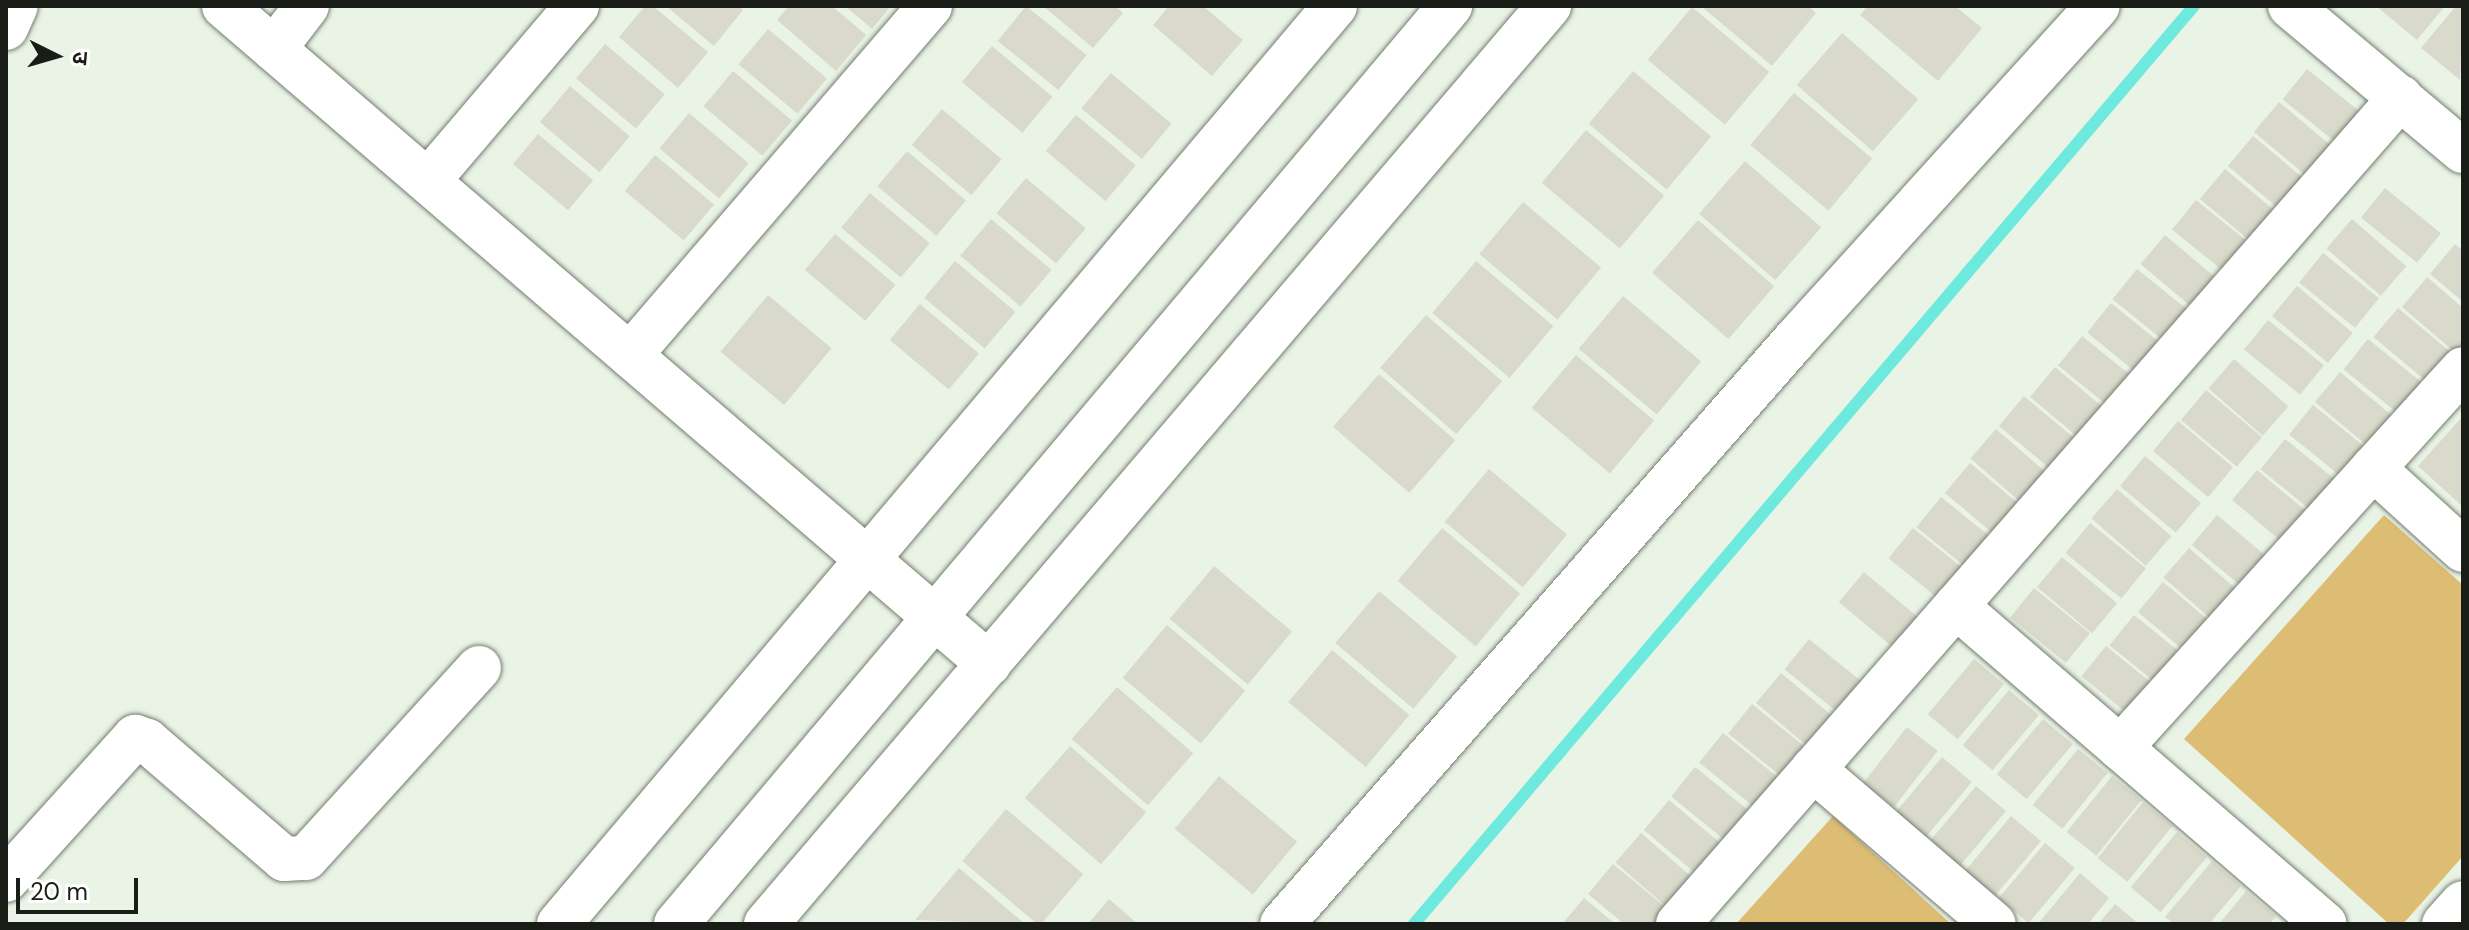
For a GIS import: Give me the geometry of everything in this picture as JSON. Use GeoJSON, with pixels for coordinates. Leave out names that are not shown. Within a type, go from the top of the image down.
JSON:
{"type":"FeatureCollection","features":[{"type":"Feature","properties":{"kind":"street"},"geometry":{"type":"LineString","coordinates":[[6,28],[16,6]]}},
{"type":"Feature","properties":{"kind":"street"},"geometry":{"type":"LineString","coordinates":[[224,6],[989,664]]}},
{"type":"Feature","properties":{"kind":"street"},"geometry":{"type":"LineString","coordinates":[[274,49],[307,6]]}},
{"type":"Feature","properties":{"kind":"street"},"geometry":{"type":"LineString","coordinates":[[428,181],[577,6]]}},
{"type":"Feature","properties":{"kind":"street"},"geometry":{"type":"LineString","coordinates":[[630,355],[930,6]]}},
{"type":"Feature","properties":{"kind":"street"},"geometry":{"type":"LineString","coordinates":[[559,924],[1335,6]]}},
{"type":"Feature","properties":{"kind":"street"},"geometry":{"type":"LineString","coordinates":[[677,924],[1450,6]]}},
{"type":"Feature","properties":{"kind":"street"},"geometry":{"type":"LineString","coordinates":[[766,924],[1549,6]]}},
{"type":"Feature","properties":{"kind":"street"},"geometry":{"type":"LineString","coordinates":[[1282,924],[1784,353],[2098,6]]}},
{"type":"Feature","properties":{"kind":"street"},"geometry":{"type":"LineString","coordinates":[[2290,6],[2463,151]]}},
{"type":"Feature","properties":{"kind":"street"},"geometry":{"type":"LineString","coordinates":[[1678,924],[2401,97]]}},
{"type":"Feature","properties":{"kind":"street"},"geometry":{"type":"LineString","coordinates":[[2120,748],[2463,369]]}},
{"type":"Feature","properties":{"kind":"street"},"geometry":{"type":"LineString","coordinates":[[2373,468],[2463,550]]}},
{"type":"Feature","properties":{"kind":"street"},"geometry":{"type":"LineString","coordinates":[[1956,606],[2325,924]]}},
{"type":"Feature","properties":{"kind":"street"},"geometry":{"type":"LineString","coordinates":[[6,880],[135,737],[147,741],[284,859],[306,858],[479,668]]}},
{"type":"Feature","properties":{"kind":"street"},"geometry":{"type":"LineString","coordinates":[[1813,769],[1994,924]]}},
{"type":"Feature","properties":{"kind":"street"},"geometry":{"type":"LineString","coordinates":[[2444,924],[2463,903]]}},
{"type":"Feature","properties":{"kind":"shaded area"},"geometry":{"type":"Polygon","coordinates":[[[2384,515],[2463,585],[2463,856],[2403,924],[2389,924],[2184,739],[2384,515]]]}},
{"type":"Feature","properties":{"kind":"shaded area"},"geometry":{"type":"Polygon","coordinates":[[[1833,816],[1951,924],[1736,924],[1833,816]]]}},
{"type":"Feature","properties":{"kind":"building"},"geometry":{"type":"Polygon","coordinates":[[[645,6],[653,6],[708,52],[678,88],[619,37],[645,6]]]}},
{"type":"Feature","properties":{"kind":"building"},"geometry":{"type":"Polygon","coordinates":[[[666,6],[738,6],[743,10],[714,46],[666,6]]]}},
{"type":"Feature","properties":{"kind":"building"},"geometry":{"type":"Polygon","coordinates":[[[789,6],[832,6],[866,35],[836,71],[777,20],[789,6]]]}},
{"type":"Feature","properties":{"kind":"building"},"geometry":{"type":"Polygon","coordinates":[[[845,6],[891,6],[872,29],[845,6]]]}},
{"type":"Feature","properties":{"kind":"building"},"geometry":{"type":"Polygon","coordinates":[[[1026,6],[1087,55],[1058,90],[998,41],[1026,6]]]}},
{"type":"Feature","properties":{"kind":"building"},"geometry":{"type":"Polygon","coordinates":[[[1043,6],[1115,6],[1123,13],[1093,48],[1043,6]]]}},
{"type":"Feature","properties":{"kind":"building"},"geometry":{"type":"Polygon","coordinates":[[[1169,6],[1203,6],[1243,40],[1212,76],[1153,25],[1169,6]]]}},
{"type":"Feature","properties":{"kind":"building"},"geometry":{"type":"Polygon","coordinates":[[[1701,6],[1808,6],[1816,13],[1772,66],[1701,6]]]}},
{"type":"Feature","properties":{"kind":"building"},"geometry":{"type":"Polygon","coordinates":[[[1868,6],[1955,6],[1982,28],[1938,81],[1860,15],[1868,6]]]}},
{"type":"Feature","properties":{"kind":"building"},"geometry":{"type":"Polygon","coordinates":[[[2376,6],[2445,6],[2417,40],[2376,6]]]}},
{"type":"Feature","properties":{"kind":"building"},"geometry":{"type":"Polygon","coordinates":[[[2456,6],[2463,6],[2460,80],[2421,48],[2456,6]]]}},
{"type":"Feature","properties":{"kind":"building"},"geometry":{"type":"Polygon","coordinates":[[[1692,7],[1769,72],[1725,125],[1648,60],[1692,7]]]}},
{"type":"Feature","properties":{"kind":"building"},"geometry":{"type":"Polygon","coordinates":[[[768,29],[827,78],[797,114],[738,64],[768,29]]]}},
{"type":"Feature","properties":{"kind":"building"},"geometry":{"type":"Polygon","coordinates":[[[1842,33],[1918,99],[1873,151],[1797,85],[1842,33]]]}},
{"type":"Feature","properties":{"kind":"building"},"geometry":{"type":"Polygon","coordinates":[[[605,44],[665,94],[636,129],[576,78],[605,44]]]}},
{"type":"Feature","properties":{"kind":"building"},"geometry":{"type":"Polygon","coordinates":[[[992,46],[1053,97],[1022,133],[962,82],[992,46]]]}},
{"type":"Feature","properties":{"kind":"building"},"geometry":{"type":"Polygon","coordinates":[[[2307,69],[2363,114],[2338,145],[2282,99],[2307,69]]]}},
{"type":"Feature","properties":{"kind":"building"},"geometry":{"type":"Polygon","coordinates":[[[733,71],[792,120],[762,156],[703,106],[733,71]]]}},
{"type":"Feature","properties":{"kind":"building"},"geometry":{"type":"Polygon","coordinates":[[[1633,71],[1711,137],[1667,189],[1589,124],[1633,71]]]}},
{"type":"Feature","properties":{"kind":"building"},"geometry":{"type":"Polygon","coordinates":[[[1111,73],[1172,124],[1142,159],[1081,108],[1111,73]]]}},
{"type":"Feature","properties":{"kind":"building"},"geometry":{"type":"Polygon","coordinates":[[[570,86],[630,136],[600,172],[540,122],[570,86]]]}},
{"type":"Feature","properties":{"kind":"building"},"geometry":{"type":"Polygon","coordinates":[[[1794,93],[1872,159],[1828,211],[1750,145],[1794,93]]]}},
{"type":"Feature","properties":{"kind":"building"},"geometry":{"type":"Polygon","coordinates":[[[2279,102],[2335,149],[2310,179],[2254,132],[2279,102]]]}},
{"type":"Feature","properties":{"kind":"building"},"geometry":{"type":"Polygon","coordinates":[[[942,109],[1002,159],[972,195],[912,145],[942,109]]]}},
{"type":"Feature","properties":{"kind":"building"},"geometry":{"type":"Polygon","coordinates":[[[689,113],[749,163],[719,198],[659,148],[689,113]]]}},
{"type":"Feature","properties":{"kind":"building"},"geometry":{"type":"Polygon","coordinates":[[[1076,115],[1136,165],[1106,201],[1046,151],[1076,115]]]}},
{"type":"Feature","properties":{"kind":"building"},"geometry":{"type":"Polygon","coordinates":[[[1586,130],[1664,196],[1620,248],[1542,183],[1586,130]]]}},
{"type":"Feature","properties":{"kind":"building"},"geometry":{"type":"Polygon","coordinates":[[[538,134],[593,180],[568,210],[513,164],[538,134]]]}},
{"type":"Feature","properties":{"kind":"building"},"geometry":{"type":"Polygon","coordinates":[[[2253,136],[2308,182],[2283,212],[2228,166],[2253,136]]]}},
{"type":"Feature","properties":{"kind":"building"},"geometry":{"type":"Polygon","coordinates":[[[907,151],[966,200],[936,236],[877,186],[907,151]]]}},
{"type":"Feature","properties":{"kind":"building"},"geometry":{"type":"Polygon","coordinates":[[[655,155],[714,204],[684,240],[625,191],[655,155]]]}},
{"type":"Feature","properties":{"kind":"building"},"geometry":{"type":"Polygon","coordinates":[[[1745,161],[1821,227],[1775,280],[1699,214],[1745,161]]]}},
{"type":"Feature","properties":{"kind":"building"},"geometry":{"type":"Polygon","coordinates":[[[2225,169],[2280,215],[2255,245],[2200,199],[2225,169]]]}},
{"type":"Feature","properties":{"kind":"building"},"geometry":{"type":"Polygon","coordinates":[[[1026,178],[1086,228],[1056,263],[996,213],[1026,178]]]}},
{"type":"Feature","properties":{"kind":"building"},"geometry":{"type":"Polygon","coordinates":[[[2385,188],[2441,233],[2417,263],[2361,218],[2385,188]]]}},
{"type":"Feature","properties":{"kind":"building"},"geometry":{"type":"Polygon","coordinates":[[[870,193],[930,243],[901,278],[841,227],[870,193]]]}},
{"type":"Feature","properties":{"kind":"building"},"geometry":{"type":"Polygon","coordinates":[[[2196,200],[2252,245],[2228,275],[2172,230],[2196,200]]]}},
{"type":"Feature","properties":{"kind":"building"},"geometry":{"type":"Polygon","coordinates":[[[1523,202],[1601,268],[1557,320],[1479,254],[1523,202]]]}},
{"type":"Feature","properties":{"kind":"building"},"geometry":{"type":"Polygon","coordinates":[[[991,219],[1052,270],[1021,307],[960,256],[991,219]]]}},
{"type":"Feature","properties":{"kind":"building"},"geometry":{"type":"Polygon","coordinates":[[[2352,219],[2406,266],[2381,296],[2326,248],[2352,219]]]}},
{"type":"Feature","properties":{"kind":"building"},"geometry":{"type":"Polygon","coordinates":[[[1698,220],[1774,286],[1728,339],[1652,273],[1698,220]]]}},
{"type":"Feature","properties":{"kind":"building"},"geometry":{"type":"Polygon","coordinates":[[[835,234],[896,285],[865,321],[805,270],[835,234]]]}},
{"type":"Feature","properties":{"kind":"building"},"geometry":{"type":"Polygon","coordinates":[[[2165,235],[2221,282],[2196,311],[2141,264],[2165,235]]]}},
{"type":"Feature","properties":{"kind":"building"},"geometry":{"type":"Polygon","coordinates":[[[2455,244],[2463,251],[2463,302],[2430,274],[2455,244]]]}},
{"type":"Feature","properties":{"kind":"building"},"geometry":{"type":"Polygon","coordinates":[[[2323,253],[2379,298],[2355,328],[2299,283],[2323,253]]]}},
{"type":"Feature","properties":{"kind":"building"},"geometry":{"type":"Polygon","coordinates":[[[955,261],[1016,312],[985,349],[924,298],[955,261]]]}},
{"type":"Feature","properties":{"kind":"building"},"geometry":{"type":"Polygon","coordinates":[[[1476,261],[1553,326],[1510,378],[1432,313],[1476,261]]]}},
{"type":"Feature","properties":{"kind":"building"},"geometry":{"type":"Polygon","coordinates":[[[2137,269],[2193,314],[2168,345],[2112,299],[2137,269]]]}},
{"type":"Feature","properties":{"kind":"building"},"geometry":{"type":"Polygon","coordinates":[[[2427,277],[2463,308],[2463,347],[2457,354],[2402,307],[2427,277]]]}},
{"type":"Feature","properties":{"kind":"building"},"geometry":{"type":"Polygon","coordinates":[[[2297,286],[2353,333],[2328,363],[2272,316],[2297,286]]]}},
{"type":"Feature","properties":{"kind":"building"},"geometry":{"type":"Polygon","coordinates":[[[768,295],[832,348],[784,405],[720,352],[768,295]]]}},
{"type":"Feature","properties":{"kind":"building"},"geometry":{"type":"Polygon","coordinates":[[[1623,296],[1701,362],[1657,414],[1579,349],[1623,296]]]}},
{"type":"Feature","properties":{"kind":"building"},"geometry":{"type":"Polygon","coordinates":[[[2111,303],[2166,348],[2142,377],[2087,333],[2111,303]]]}},
{"type":"Feature","properties":{"kind":"building"},"geometry":{"type":"Polygon","coordinates":[[[920,304],[979,353],[949,389],[890,340],[920,304]]]}},
{"type":"Feature","properties":{"kind":"building"},"geometry":{"type":"Polygon","coordinates":[[[2398,308],[2454,355],[2429,384],[2374,337],[2398,308]]]}},
{"type":"Feature","properties":{"kind":"building"},"geometry":{"type":"Polygon","coordinates":[[[1426,315],[1502,381],[1456,434],[1380,368],[1426,315]]]}},
{"type":"Feature","properties":{"kind":"building"},"geometry":{"type":"Polygon","coordinates":[[[2268,320],[2324,365],[2300,395],[2244,350],[2268,320]]]}},
{"type":"Feature","properties":{"kind":"building"},"geometry":{"type":"Polygon","coordinates":[[[2082,336],[2138,381],[2114,411],[2058,366],[2082,336]]]}},
{"type":"Feature","properties":{"kind":"building"},"geometry":{"type":"Polygon","coordinates":[[[2368,339],[2424,384],[2399,415],[2343,369],[2368,339]]]}},
{"type":"Feature","properties":{"kind":"building"},"geometry":{"type":"Polygon","coordinates":[[[1576,355],[1654,421],[1610,473],[1532,408],[1576,355]]]}},
{"type":"Feature","properties":{"kind":"building"},"geometry":{"type":"Polygon","coordinates":[[[2234,359],[2288,406],[2263,436],[2208,388],[2234,359]]]}},
{"type":"Feature","properties":{"kind":"building"},"geometry":{"type":"Polygon","coordinates":[[[2055,367],[2110,413],[2085,443],[2030,397],[2055,367]]]}},
{"type":"Feature","properties":{"kind":"building"},"geometry":{"type":"Polygon","coordinates":[[[2340,372],[2395,418],[2370,448],[2315,402],[2340,372]]]}},
{"type":"Feature","properties":{"kind":"building"},"geometry":{"type":"Polygon","coordinates":[[[1379,374],[1455,440],[1409,493],[1333,427],[1379,374]]]}},
{"type":"Feature","properties":{"kind":"building"},"geometry":{"type":"Polygon","coordinates":[[[2206,390],[2262,437],[2237,467],[2181,420],[2206,390]]]}},
{"type":"Feature","properties":{"kind":"building"},"geometry":{"type":"Polygon","coordinates":[[[2024,396],[2079,442],[2054,472],[1999,426],[2024,396]]]}},
{"type":"Feature","properties":{"kind":"building"},"geometry":{"type":"Polygon","coordinates":[[[2313,405],[2369,450],[2345,480],[2289,435],[2313,405]]]}},
{"type":"Feature","properties":{"kind":"building"},"geometry":{"type":"Polygon","coordinates":[[[2463,416],[2463,507],[2418,466],[2463,416]]]}},
{"type":"Feature","properties":{"kind":"building"},"geometry":{"type":"Polygon","coordinates":[[[2178,421],[2233,467],[2208,497],[2153,451],[2178,421]]]}},
{"type":"Feature","properties":{"kind":"building"},"geometry":{"type":"Polygon","coordinates":[[[1996,429],[2050,476],[2025,506],[1970,458],[1996,429]]]}},
{"type":"Feature","properties":{"kind":"building"},"geometry":{"type":"Polygon","coordinates":[[[2285,439],[2341,484],[2316,515],[2260,469],[2285,439]]]}},
{"type":"Feature","properties":{"kind":"building"},"geometry":{"type":"Polygon","coordinates":[[[2145,456],[2201,503],[2176,533],[2120,486],[2145,456]]]}},
{"type":"Feature","properties":{"kind":"building"},"geometry":{"type":"Polygon","coordinates":[[[1970,463],[2025,509],[2000,539],[1945,493],[1970,463]]]}},
{"type":"Feature","properties":{"kind":"building"},"geometry":{"type":"Polygon","coordinates":[[[1489,469],[1567,535],[1523,587],[1445,522],[1489,469]]]}},
{"type":"Feature","properties":{"kind":"building"},"geometry":{"type":"Polygon","coordinates":[[[2257,470],[2312,516],[2287,546],[2232,500],[2257,470]]]}},
{"type":"Feature","properties":{"kind":"building"},"geometry":{"type":"Polygon","coordinates":[[[2117,489],[2171,536],[2146,566],[2091,518],[2117,489]]]}},
{"type":"Feature","properties":{"kind":"building"},"geometry":{"type":"Polygon","coordinates":[[[1941,497],[1997,542],[1972,573],[1916,527],[1941,497]]]}},
{"type":"Feature","properties":{"kind":"building"},"geometry":{"type":"Polygon","coordinates":[[[2217,515],[2272,561],[2247,591],[2192,545],[2217,515]]]}},
{"type":"Feature","properties":{"kind":"building"},"geometry":{"type":"Polygon","coordinates":[[[2090,523],[2146,568],[2121,599],[2065,553],[2090,523]]]}},
{"type":"Feature","properties":{"kind":"building"},"geometry":{"type":"Polygon","coordinates":[[[1442,528],[1520,594],[1476,646],[1398,581],[1442,528]]]}},
{"type":"Feature","properties":{"kind":"building"},"geometry":{"type":"Polygon","coordinates":[[[1913,528],[1969,573],[1944,604],[1888,558],[1913,528]]]}},
{"type":"Feature","properties":{"kind":"building"},"geometry":{"type":"Polygon","coordinates":[[[2189,548],[2243,595],[2218,625],[2163,577],[2189,548]]]}},
{"type":"Feature","properties":{"kind":"building"},"geometry":{"type":"Polygon","coordinates":[[[2062,557],[2117,603],[2092,633],[2037,587],[2062,557]]]}},
{"type":"Feature","properties":{"kind":"building"},"geometry":{"type":"Polygon","coordinates":[[[1214,566],[1292,632],[1248,684],[1170,619],[1214,566]]]}},
{"type":"Feature","properties":{"kind":"building"},"geometry":{"type":"Polygon","coordinates":[[[1864,572],[1919,618],[1894,648],[1839,602],[1864,572]]]}},
{"type":"Feature","properties":{"kind":"building"},"geometry":{"type":"Polygon","coordinates":[[[2163,582],[2218,628],[2193,658],[2138,612],[2163,582]]]}},
{"type":"Feature","properties":{"kind":"building"},"geometry":{"type":"Polygon","coordinates":[[[2034,588],[2090,633],[2066,663],[2010,618],[2034,588]]]}},
{"type":"Feature","properties":{"kind":"building"},"geometry":{"type":"Polygon","coordinates":[[[1379,591],[1457,657],[1413,709],[1335,643],[1379,591]]]}},
{"type":"Feature","properties":{"kind":"building"},"geometry":{"type":"Polygon","coordinates":[[[2134,615],[2190,660],[2165,691],[2109,645],[2134,615]]]}},
{"type":"Feature","properties":{"kind":"building"},"geometry":{"type":"Polygon","coordinates":[[[1167,625],[1245,691],[1201,743],[1123,678],[1167,625]]]}},
{"type":"Feature","properties":{"kind":"building"},"geometry":{"type":"Polygon","coordinates":[[[1809,639],[1865,684],[1840,715],[1784,669],[1809,639]]]}},
{"type":"Feature","properties":{"kind":"building"},"geometry":{"type":"Polygon","coordinates":[[[2106,646],[2162,691],[2137,722],[2081,676],[2106,646]]]}},
{"type":"Feature","properties":{"kind":"building"},"geometry":{"type":"Polygon","coordinates":[[[1332,650],[1409,715],[1366,767],[1288,702],[1332,650]]]}},
{"type":"Feature","properties":{"kind":"building"},"geometry":{"type":"Polygon","coordinates":[[[1974,659],[2004,684],[1958,739],[1928,714],[1974,659]]]}},
{"type":"Feature","properties":{"kind":"building"},"geometry":{"type":"Polygon","coordinates":[[[1781,673],[1836,719],[1811,749],[1756,703],[1781,673]]]}},
{"type":"Feature","properties":{"kind":"building"},"geometry":{"type":"Polygon","coordinates":[[[1117,687],[1193,753],[1148,805],[1072,739],[1117,687]]]}},
{"type":"Feature","properties":{"kind":"building"},"geometry":{"type":"Polygon","coordinates":[[[2009,690],[2039,715],[1993,770],[1963,745],[2009,690]]]}},
{"type":"Feature","properties":{"kind":"building"},"geometry":{"type":"Polygon","coordinates":[[[1752,704],[1808,749],[1784,779],[1728,734],[1752,704]]]}},
{"type":"Feature","properties":{"kind":"building"},"geometry":{"type":"Polygon","coordinates":[[[2043,719],[2073,744],[2027,799],[1997,774],[2043,719]]]}},
{"type":"Feature","properties":{"kind":"building"},"geometry":{"type":"Polygon","coordinates":[[[1907,727],[1938,751],[1894,807],[1863,783],[1907,727]]]}},
{"type":"Feature","properties":{"kind":"building"},"geometry":{"type":"Polygon","coordinates":[[[1723,733],[1779,778],[1755,808],[1699,763],[1723,733]]]}},
{"type":"Feature","properties":{"kind":"building"},"geometry":{"type":"Polygon","coordinates":[[[1070,746],[1146,812],[1101,864],[1025,798],[1070,746]]]}},
{"type":"Feature","properties":{"kind":"building"},"geometry":{"type":"Polygon","coordinates":[[[2078,749],[2108,773],[2062,829],[2033,805],[2078,749]]]}},
{"type":"Feature","properties":{"kind":"building"},"geometry":{"type":"Polygon","coordinates":[[[1942,757],[1972,782],[1926,837],[1896,812],[1942,757]]]}},
{"type":"Feature","properties":{"kind":"building"},"geometry":{"type":"Polygon","coordinates":[[[1695,767],[1751,812],[1727,842],[1671,797],[1695,767]]]}},
{"type":"Feature","properties":{"kind":"building"},"geometry":{"type":"Polygon","coordinates":[[[1219,776],[1297,842],[1253,894],[1175,829],[1219,776]]]}},
{"type":"Feature","properties":{"kind":"building"},"geometry":{"type":"Polygon","coordinates":[[[2112,776],[2142,800],[2096,856],[2067,832],[2112,776]]]}},
{"type":"Feature","properties":{"kind":"building"},"geometry":{"type":"Polygon","coordinates":[[[1976,786],[2006,811],[1960,866],[1930,841],[1976,786]]]}},
{"type":"Feature","properties":{"kind":"building"},"geometry":{"type":"Polygon","coordinates":[[[1669,800],[1724,846],[1699,876],[1644,830],[1669,800]]]}},
{"type":"Feature","properties":{"kind":"building"},"geometry":{"type":"Polygon","coordinates":[[[2143,802],[2173,826],[2127,882],[2098,858],[2143,802]]]}},
{"type":"Feature","properties":{"kind":"building"},"geometry":{"type":"Polygon","coordinates":[[[1006,809],[1083,874],[1041,924],[1037,924],[962,861],[1006,809]]]}},
{"type":"Feature","properties":{"kind":"building"},"geometry":{"type":"Polygon","coordinates":[[[2011,816],[2041,841],[1995,896],[1965,871],[2011,816]]]}},
{"type":"Feature","properties":{"kind":"building"},"geometry":{"type":"Polygon","coordinates":[[[2177,832],[2207,857],[2161,912],[2131,887],[2177,832]]]}},
{"type":"Feature","properties":{"kind":"building"},"geometry":{"type":"Polygon","coordinates":[[[1641,833],[1695,880],[1670,910],[1615,862],[1641,833]]]}},
{"type":"Feature","properties":{"kind":"building"},"geometry":{"type":"Polygon","coordinates":[[[2045,843],[2075,868],[2029,923],[1999,898],[2045,843]]]}},
{"type":"Feature","properties":{"kind":"building"},"geometry":{"type":"Polygon","coordinates":[[[2212,861],[2241,886],[2209,924],[2174,924],[2165,917],[2212,861]]]}},
{"type":"Feature","properties":{"kind":"building"},"geometry":{"type":"Polygon","coordinates":[[[1613,864],[1669,910],[1657,924],[1624,924],[1588,894],[1613,864]]]}},
{"type":"Feature","properties":{"kind":"building"},"geometry":{"type":"Polygon","coordinates":[[[959,868],[1025,924],[915,920],[959,868]]]}},
{"type":"Feature","properties":{"kind":"building"},"geometry":{"type":"Polygon","coordinates":[[[2080,873],[2109,898],[2088,924],[2038,924],[2080,873]]]}},
{"type":"Feature","properties":{"kind":"building"},"geometry":{"type":"Polygon","coordinates":[[[2246,891],[2276,916],[2269,924],[2219,924],[2246,891]]]}},
{"type":"Feature","properties":{"kind":"building"},"geometry":{"type":"Polygon","coordinates":[[[1584,898],[1615,924],[1562,924],[1584,898]]]}},
{"type":"Feature","properties":{"kind":"building"},"geometry":{"type":"Polygon","coordinates":[[[1109,899],[1138,924],[1088,924],[1109,899]]]}},
{"type":"Feature","properties":{"kind":"building"},"geometry":{"type":"Polygon","coordinates":[[[2115,904],[2139,924],[2098,924],[2115,904]]]}},
{"type":"Feature","properties":{"kind":"waterway"},"geometry":{"type":"LineString","coordinates":[[1414,924],[2194,6]]}}]}
